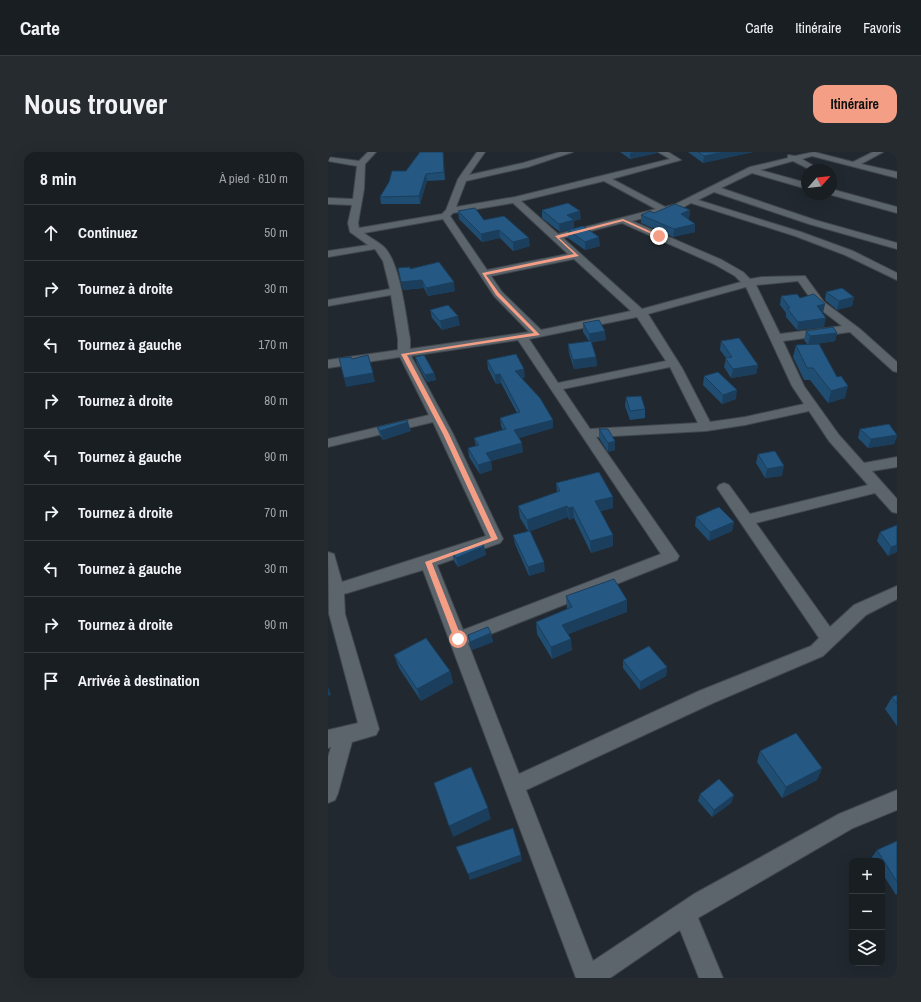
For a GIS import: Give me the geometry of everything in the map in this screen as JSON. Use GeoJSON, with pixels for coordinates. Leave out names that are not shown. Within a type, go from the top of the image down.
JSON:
{"type":"FeatureCollection","features":[{"type":"Feature","properties":{"kind":"street"},"geometry":{"type":"LineString","coordinates":[[336,590],[428,562],[495,539],[437,417],[404,354],[404,338],[388,262],[381,249],[355,232],[353,223],[361,164],[372,152]]}},
{"type":"Feature","properties":{"kind":"street"},"geometry":{"type":"LineString","coordinates":[[447,214],[462,180],[481,152]]}},
{"type":"Feature","properties":{"kind":"street"},"geometry":{"type":"LineString","coordinates":[[462,180],[525,165],[569,152]]}},
{"type":"Feature","properties":{"kind":"street"},"geometry":{"type":"LineString","coordinates":[[355,232],[515,200],[677,160],[662,152]]}},
{"type":"Feature","properties":{"kind":"street"},"geometry":{"type":"LineString","coordinates":[[778,152],[806,164]]}},
{"type":"Feature","properties":{"kind":"street"},"geometry":{"type":"LineString","coordinates":[[834,152],[897,175]]}},
{"type":"Feature","properties":{"kind":"street"},"geometry":{"type":"LineString","coordinates":[[556,237],[662,209],[679,206],[752,170],[795,158],[812,154],[858,162],[879,152]]}},
{"type":"Feature","properties":{"kind":"street"},"geometry":{"type":"LineString","coordinates":[[328,159],[361,164]]}},
{"type":"Feature","properties":{"kind":"street"},"geometry":{"type":"LineString","coordinates":[[752,170],[801,184]]}},
{"type":"Feature","properties":{"kind":"street"},"geometry":{"type":"LineString","coordinates":[[605,178],[662,209]]}},
{"type":"Feature","properties":{"kind":"street"},"geometry":{"type":"LineString","coordinates":[[714,189],[812,222],[897,246]]}},
{"type":"Feature","properties":{"kind":"street"},"geometry":{"type":"LineString","coordinates":[[837,191],[851,198],[897,210]]}},
{"type":"Feature","properties":{"kind":"street"},"geometry":{"type":"LineString","coordinates":[[515,200],[640,314],[672,363],[706,427]]}},
{"type":"Feature","properties":{"kind":"street"},"geometry":{"type":"LineString","coordinates":[[690,200],[798,234],[849,253],[897,277]]}},
{"type":"Feature","properties":{"kind":"street"},"geometry":{"type":"LineString","coordinates":[[328,201],[357,202]]}},
{"type":"Feature","properties":{"kind":"street"},"geometry":{"type":"LineString","coordinates":[[447,214],[479,265],[483,274],[498,294],[538,334]]}},
{"type":"Feature","properties":{"kind":"street"},"geometry":{"type":"LineString","coordinates":[[623,220],[718,262],[739,274],[753,288],[798,386],[834,438],[897,508]]}},
{"type":"Feature","properties":{"kind":"street"},"geometry":{"type":"LineString","coordinates":[[328,254],[377,246]]}},
{"type":"Feature","properties":{"kind":"street"},"geometry":{"type":"LineString","coordinates":[[483,274],[577,255]]}},
{"type":"Feature","properties":{"kind":"street"},"geometry":{"type":"LineString","coordinates":[[328,364],[538,334],[640,314],[762,280],[801,278],[820,304],[852,328],[897,368]]}},
{"type":"Feature","properties":{"kind":"street"},"geometry":{"type":"LineString","coordinates":[[328,303],[395,291]]}},
{"type":"Feature","properties":{"kind":"street"},"geometry":{"type":"LineString","coordinates":[[776,338],[852,328]]}},
{"type":"Feature","properties":{"kind":"street"},"geometry":{"type":"LineString","coordinates":[[458,639],[671,556],[522,336]]}},
{"type":"Feature","properties":{"kind":"street"},"geometry":{"type":"LineString","coordinates":[[556,387],[672,363]]}},
{"type":"Feature","properties":{"kind":"street"},"geometry":{"type":"LineString","coordinates":[[587,433],[706,427],[745,421],[812,406]]}},
{"type":"Feature","properties":{"kind":"street"},"geometry":{"type":"LineString","coordinates":[[328,442],[437,417]]}},
{"type":"Feature","properties":{"kind":"street"},"geometry":{"type":"LineString","coordinates":[[861,468],[897,462]]}},
{"type":"Feature","properties":{"kind":"street"},"geometry":{"type":"LineString","coordinates":[[746,520],[878,487]]}},
{"type":"Feature","properties":{"kind":"street"},"geometry":{"type":"LineString","coordinates":[[724,488],[829,639]]}},
{"type":"Feature","properties":{"kind":"street"},"geometry":{"type":"LineString","coordinates":[[328,558],[336,590],[337,614],[369,729],[336,737],[328,793]]}},
{"type":"Feature","properties":{"kind":"street"},"geometry":{"type":"LineString","coordinates":[[428,562],[588,978],[685,914],[846,821],[897,800]]}},
{"type":"Feature","properties":{"kind":"street"},"geometry":{"type":"LineString","coordinates":[[514,786],[706,697],[817,651],[860,610],[897,592]]}},
{"type":"Feature","properties":{"kind":"street"},"geometry":{"type":"LineString","coordinates":[[685,914],[711,978]]}},
{"type":"Feature","properties":{"kind":"building"},"geometry":{"type":"Polygon","coordinates":[[[420,152],[443,152],[444,172],[426,174],[419,196],[380,197],[389,182],[392,171],[406,171],[420,152]]]}},
{"type":"Feature","properties":{"kind":"building"},"geometry":{"type":"Polygon","coordinates":[[[698,152],[724,152],[704,156],[698,152]]]}},
{"type":"Feature","properties":{"kind":"building"},"geometry":{"type":"Polygon","coordinates":[[[568,203],[580,211],[567,215],[574,220],[559,224],[542,210],[568,203]]]}},
{"type":"Feature","properties":{"kind":"building"},"geometry":{"type":"Polygon","coordinates":[[[675,204],[690,210],[681,214],[695,224],[674,229],[641,215],[650,211],[654,213],[675,204]]]}},
{"type":"Feature","properties":{"kind":"building"},"geometry":{"type":"Polygon","coordinates":[[[475,208],[484,220],[504,216],[529,238],[513,242],[499,230],[481,234],[458,211],[475,208]]]}},
{"type":"Feature","properties":{"kind":"building"},"geometry":{"type":"Polygon","coordinates":[[[583,226],[599,237],[585,242],[568,230],[583,226]]]}},
{"type":"Feature","properties":{"kind":"building"},"geometry":{"type":"Polygon","coordinates":[[[439,262],[454,282],[426,288],[422,280],[401,282],[398,268],[410,267],[410,269],[439,262]]]}},
{"type":"Feature","properties":{"kind":"building"},"geometry":{"type":"Polygon","coordinates":[[[842,288],[854,297],[839,301],[826,292],[842,288]]]}},
{"type":"Feature","properties":{"kind":"building"},"geometry":{"type":"Polygon","coordinates":[[[797,294],[800,298],[814,294],[825,304],[817,306],[826,318],[798,322],[787,308],[790,308],[781,296],[797,294]]]}},
{"type":"Feature","properties":{"kind":"building"},"geometry":{"type":"Polygon","coordinates":[[[448,305],[458,316],[440,321],[430,310],[448,305]]]}},
{"type":"Feature","properties":{"kind":"building"},"geometry":{"type":"Polygon","coordinates":[[[599,320],[605,331],[589,334],[583,323],[599,320]]]}},
{"type":"Feature","properties":{"kind":"building"},"geometry":{"type":"Polygon","coordinates":[[[833,327],[837,333],[810,336],[806,331],[833,327]]]}},
{"type":"Feature","properties":{"kind":"building"},"geometry":{"type":"Polygon","coordinates":[[[739,338],[758,365],[733,369],[725,358],[732,357],[721,341],[739,338]]]}},
{"type":"Feature","properties":{"kind":"building"},"geometry":{"type":"Polygon","coordinates":[[[591,341],[596,357],[573,360],[568,344],[591,341]]]}},
{"type":"Feature","properties":{"kind":"building"},"geometry":{"type":"Polygon","coordinates":[[[819,344],[837,377],[841,376],[848,386],[831,391],[813,368],[807,368],[796,345],[819,344]]]}},
{"type":"Feature","properties":{"kind":"building"},"geometry":{"type":"Polygon","coordinates":[[[516,354],[524,369],[515,371],[540,398],[553,420],[514,430],[522,443],[486,453],[491,461],[478,465],[468,448],[479,445],[474,438],[506,429],[500,418],[520,412],[500,374],[495,375],[487,360],[516,354]]]}},
{"type":"Feature","properties":{"kind":"building"},"geometry":{"type":"Polygon","coordinates":[[[368,355],[373,373],[344,378],[339,358],[351,357],[352,359],[368,355]]]}},
{"type":"Feature","properties":{"kind":"building"},"geometry":{"type":"Polygon","coordinates":[[[424,355],[434,373],[425,375],[415,357],[424,355]]]}},
{"type":"Feature","properties":{"kind":"building"},"geometry":{"type":"Polygon","coordinates":[[[718,372],[737,390],[723,395],[704,376],[718,372]]]}},
{"type":"Feature","properties":{"kind":"building"},"geometry":{"type":"Polygon","coordinates":[[[641,396],[645,409],[630,411],[626,397],[641,396]]]}},
{"type":"Feature","properties":{"kind":"building"},"geometry":{"type":"Polygon","coordinates":[[[407,420],[408,422],[380,431],[377,427],[407,420]]]}},
{"type":"Feature","properties":{"kind":"building"},"geometry":{"type":"Polygon","coordinates":[[[889,424],[897,435],[871,439],[860,429],[889,424]]]}},
{"type":"Feature","properties":{"kind":"building"},"geometry":{"type":"Polygon","coordinates":[[[599,429],[608,429],[615,441],[608,443],[599,429]]]}},
{"type":"Feature","properties":{"kind":"building"},"geometry":{"type":"Polygon","coordinates":[[[775,451],[784,466],[767,469],[758,454],[775,451]]]}},
{"type":"Feature","properties":{"kind":"building"},"geometry":{"type":"Polygon","coordinates":[[[599,472],[613,497],[595,501],[613,535],[590,541],[573,507],[568,508],[567,506],[527,520],[518,506],[560,491],[556,483],[599,472]]]}},
{"type":"Feature","properties":{"kind":"building"},"geometry":{"type":"Polygon","coordinates":[[[719,507],[734,522],[710,532],[696,517],[719,507]]]}},
{"type":"Feature","properties":{"kind":"building"},"geometry":{"type":"Polygon","coordinates":[[[897,525],[897,545],[891,547],[880,532],[897,525]]]}},
{"type":"Feature","properties":{"kind":"building"},"geometry":{"type":"Polygon","coordinates":[[[530,531],[544,562],[528,567],[513,535],[530,531]]]}},
{"type":"Feature","properties":{"kind":"building"},"geometry":{"type":"Polygon","coordinates":[[[481,542],[484,546],[456,558],[452,552],[481,542]]]}},
{"type":"Feature","properties":{"kind":"building"},"geometry":{"type":"Polygon","coordinates":[[[614,579],[627,600],[562,625],[571,639],[551,647],[536,622],[572,607],[566,596],[614,579]]]}},
{"type":"Feature","properties":{"kind":"building"},"geometry":{"type":"Polygon","coordinates":[[[488,627],[491,633],[470,642],[468,635],[488,627]]]}},
{"type":"Feature","properties":{"kind":"building"},"geometry":{"type":"Polygon","coordinates":[[[426,638],[450,671],[417,689],[394,655],[426,638]]]}},
{"type":"Feature","properties":{"kind":"building"},"geometry":{"type":"Polygon","coordinates":[[[649,646],[667,667],[640,682],[623,660],[649,646]]]}},
{"type":"Feature","properties":{"kind":"building"},"geometry":{"type":"Polygon","coordinates":[[[897,695],[897,704],[892,697],[897,695]]]}},
{"type":"Feature","properties":{"kind":"building"},"geometry":{"type":"Polygon","coordinates":[[[796,733],[822,768],[786,787],[760,751],[796,733]]]}},
{"type":"Feature","properties":{"kind":"building"},"geometry":{"type":"Polygon","coordinates":[[[471,767],[488,808],[449,826],[434,783],[471,767]]]}},
{"type":"Feature","properties":{"kind":"building"},"geometry":{"type":"Polygon","coordinates":[[[719,779],[734,795],[714,810],[700,794],[719,779]]]}},
{"type":"Feature","properties":{"kind":"building"},"geometry":{"type":"Polygon","coordinates":[[[513,828],[521,855],[468,874],[456,847],[513,828]]]}},
{"type":"Feature","properties":{"kind":"building"},"geometry":{"type":"Polygon","coordinates":[[[897,841],[897,882],[885,863],[885,858],[882,858],[877,850],[897,841]]]}},
{"type":"Feature","properties":{"kind":"route"},"geometry":{"type":"LineString","coordinates":[[458,639],[428,562],[495,539],[446,434],[404,354],[424,352],[515,336],[538,334],[498,294],[483,274],[577,255],[556,237],[623,220],[659,236]]}}]}
